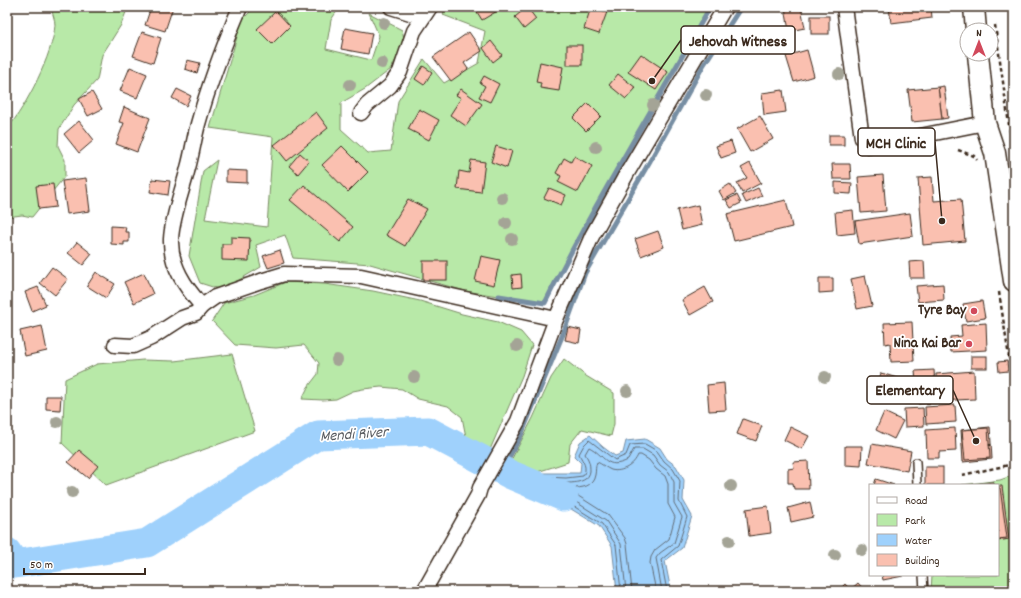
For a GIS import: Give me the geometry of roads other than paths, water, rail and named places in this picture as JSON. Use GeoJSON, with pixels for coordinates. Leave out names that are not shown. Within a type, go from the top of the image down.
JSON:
{"type":"FeatureCollection","features":[{"type":"Feature","properties":{"kind":"main road"},"geometry":{"type":"LineString","coordinates":[[974,7],[975,22]]}},
{"type":"Feature","properties":{"kind":"main road"},"geometry":{"type":"LineString","coordinates":[[979,62],[985,123],[995,153],[1014,281]]}},
{"type":"Feature","properties":{"kind":"street"},"geometry":{"type":"LineString","coordinates":[[202,306],[189,292],[182,280],[174,259],[171,239],[198,124],[215,71],[240,7]]}},
{"type":"Feature","properties":{"kind":"street"},"geometry":{"type":"LineString","coordinates":[[361,113],[367,105],[390,86],[400,72],[414,31],[427,12],[391,7]]}},
{"type":"Feature","properties":{"kind":"street"},"geometry":{"type":"LineString","coordinates":[[424,591],[518,421],[556,319],[592,236],[626,175],[725,7]]}},
{"type":"Feature","properties":{"kind":"street"},"geometry":{"type":"LineString","coordinates":[[844,7],[862,138],[870,146],[985,123]]}},
{"type":"Feature","properties":{"kind":"street"},"geometry":{"type":"LineString","coordinates":[[115,345],[133,346],[151,338],[182,318],[196,313],[202,306],[215,297],[284,274],[361,276],[556,319]]}},
{"type":"Feature","properties":{"kind":"lane"},"geometry":{"type":"LineString","coordinates":[[916,462],[917,484]]}},
{"type":"Feature","properties":{"kind":"lane"},"geometry":{"type":"LineString","coordinates":[[923,576],[924,591]]}},
{"type":"Feature","properties":{"kind":"water"},"geometry":{"type":"Polygon","coordinates":[[[590,435],[615,456],[623,453],[626,441],[645,439],[660,448],[667,459],[676,466],[684,480],[683,500],[692,516],[682,548],[665,561],[671,591],[617,591],[612,546],[599,526],[561,503],[515,489],[543,473],[580,473],[581,463],[574,456],[580,442],[590,435]]]}},
{"type":"Feature","properties":{"kind":"waterway"},"geometry":{"type":"LineString","coordinates":[[499,296],[545,303],[584,228],[710,7]]}},
{"type":"Feature","properties":{"kind":"waterway"},"geometry":{"type":"LineString","coordinates":[[502,470],[521,435],[563,334],[585,273],[703,66],[741,7]]}},
{"type":"Feature","properties":{"kind":"waterway","name":"Mendi River"},"geometry":{"type":"LineString","coordinates":[[7,552],[15,564],[147,543],[318,435],[428,431],[509,474],[564,497]]}},
{"type":"Feature","properties":{"kind":"place","name":"Jehovah Witness"},"geometry":{"type":"Point","coordinates":[652,81]}},
{"type":"Feature","properties":{"kind":"place","name":"MCH Clinic"},"geometry":{"type":"Point","coordinates":[942,221]}},
{"type":"Feature","properties":{"kind":"place","name":"Tyre Bay"},"geometry":{"type":"Point","coordinates":[974,311]}},
{"type":"Feature","properties":{"kind":"place","name":"Nina Kai Bar"},"geometry":{"type":"Point","coordinates":[969,344]}},
{"type":"Feature","properties":{"kind":"place","name":"Elementary"},"geometry":{"type":"Point","coordinates":[976,441]}}]}
